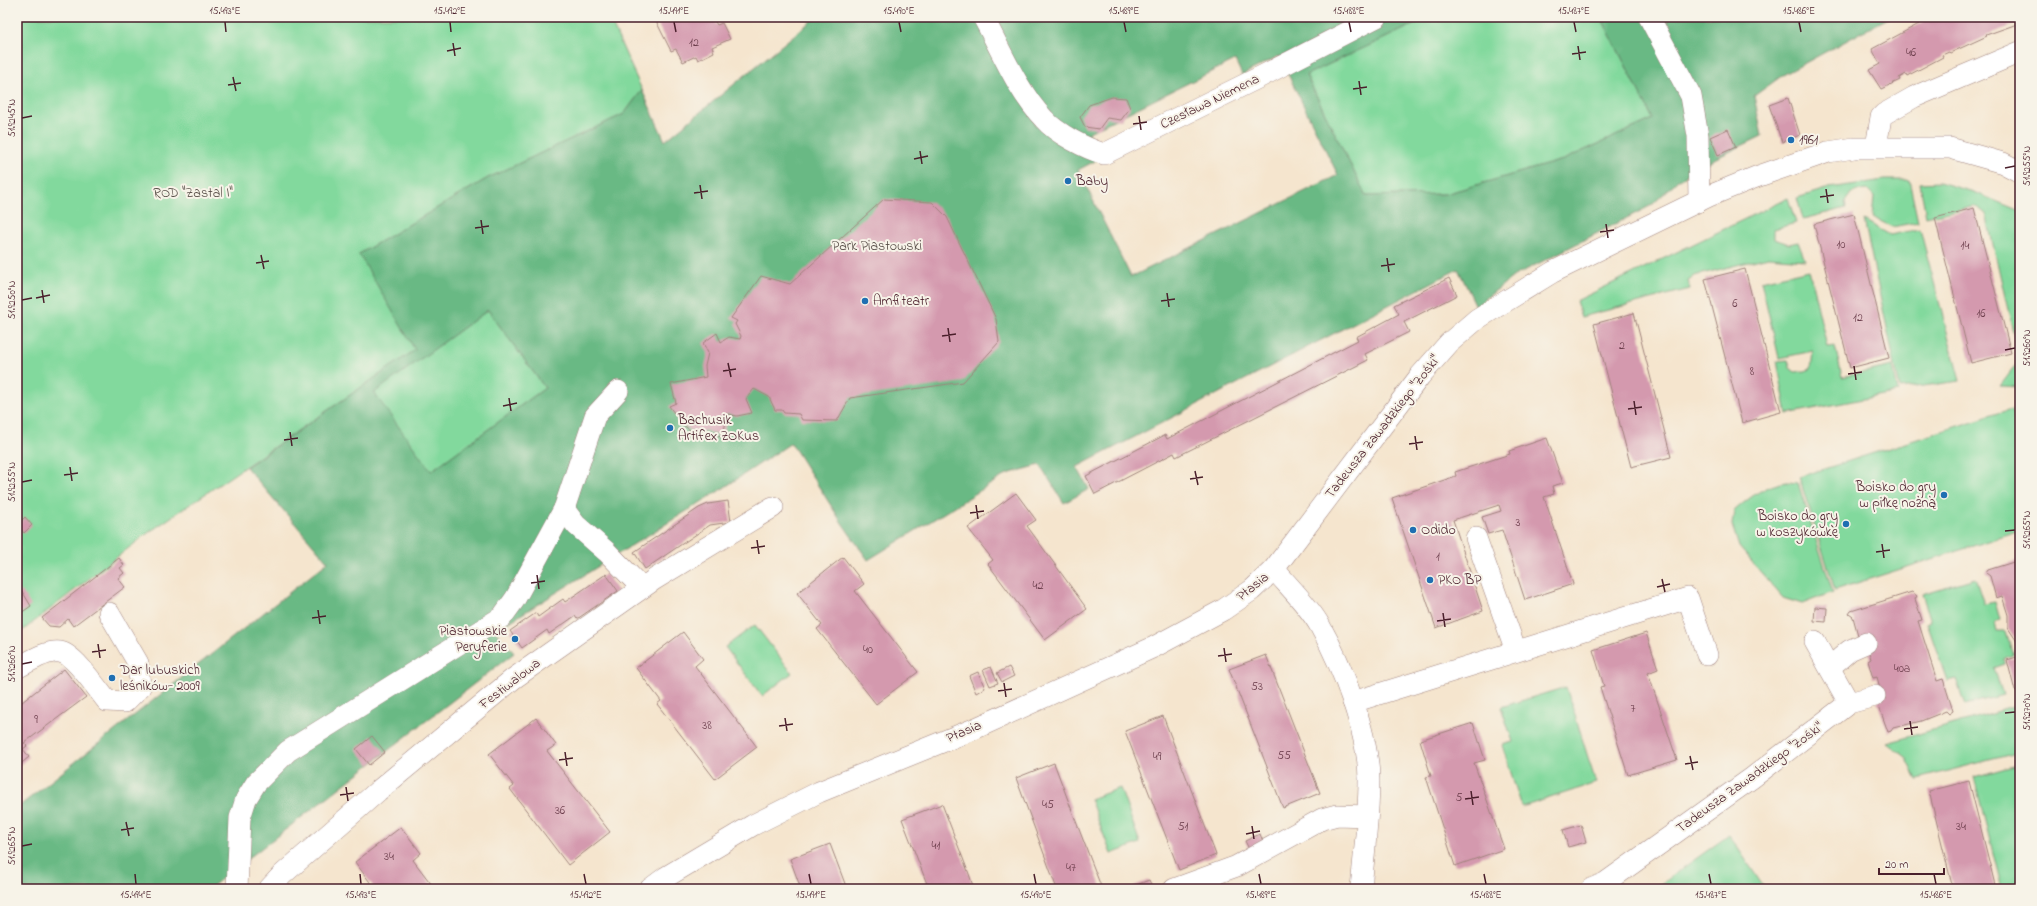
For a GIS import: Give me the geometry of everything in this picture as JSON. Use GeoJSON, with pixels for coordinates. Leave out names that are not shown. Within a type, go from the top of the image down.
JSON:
{"type":"FeatureCollection","features":[{"type":"Feature","properties":{"kind":"street","name":"Czesława Niemena"},"geometry":{"type":"LineString","coordinates":[[983,17],[1025,95],[1044,120],[1083,147],[1104,154],[1377,17]]}},
{"type":"Feature","properties":{"kind":"street"},"geometry":{"type":"LineString","coordinates":[[1649,17],[1690,96],[1698,136],[1699,201]]}},
{"type":"Feature","properties":{"kind":"street"},"geometry":{"type":"LineString","coordinates":[[1876,147],[1881,118],[1884,114],[1914,97],[2020,52]]}},
{"type":"Feature","properties":{"kind":"street","name":"Tadeusza Zawadzkiego \"Zośki\""},"geometry":{"type":"LineString","coordinates":[[1274,569],[1420,376],[1449,343],[1477,319],[1553,272],[1699,201],[1756,177],[1828,152],[1854,148],[1876,147],[1950,148],[2003,163],[2020,172]]}},
{"type":"Feature","properties":{"kind":"street"},"geometry":{"type":"LineString","coordinates":[[237,889],[240,818],[246,799],[256,783],[288,751],[502,617],[515,599],[564,509],[595,416],[618,391]]}},
{"type":"Feature","properties":{"kind":"street","name":"Festiwalowa"},"geometry":{"type":"LineString","coordinates":[[269,889],[282,875],[378,791],[513,679],[642,588],[773,507]]}},
{"type":"Feature","properties":{"kind":"street"},"geometry":{"type":"LineString","coordinates":[[564,509],[576,525],[607,552],[642,588]]}},
{"type":"Feature","properties":{"kind":"street"},"geometry":{"type":"LineString","coordinates":[[1476,538],[1516,651]]}},
{"type":"Feature","properties":{"kind":"street"},"geometry":{"type":"LineString","coordinates":[[1274,569],[1320,625],[1353,702],[1367,757],[1369,780],[1368,816],[1361,889]]}},
{"type":"Feature","properties":{"kind":"street","name":"Ptasia"},"geometry":{"type":"LineString","coordinates":[[650,889],[666,877],[754,825],[819,792],[974,728],[1154,647],[1223,610],[1252,590],[1274,569]]}},
{"type":"Feature","properties":{"kind":"street"},"geometry":{"type":"LineString","coordinates":[[1353,702],[1688,598],[1707,655]]}},
{"type":"Feature","properties":{"kind":"street"},"geometry":{"type":"LineString","coordinates":[[17,668],[48,653],[61,652],[72,658],[107,701],[125,702],[140,687],[138,663],[109,613]]}},
{"type":"Feature","properties":{"kind":"street"},"geometry":{"type":"LineString","coordinates":[[1815,642],[1849,704]]}},
{"type":"Feature","properties":{"kind":"street"},"geometry":{"type":"LineString","coordinates":[[1830,667],[1850,650],[1866,643]]}},
{"type":"Feature","properties":{"kind":"street","name":"Tadeusza Zawadzkiego \"Zośki\""},"geometry":{"type":"LineString","coordinates":[[1591,889],[1605,883],[1718,802],[1849,704],[1875,696]]}},
{"type":"Feature","properties":{"kind":"street"},"geometry":{"type":"LineString","coordinates":[[1174,889],[1237,866],[1322,819],[1336,815],[1368,816]]}},
{"type":"Feature","properties":{"kind":"green space","name":"ROD \"Zastal I\""},"geometry":{"type":"Polygon","coordinates":[[[17,17],[609,17],[642,90],[624,114],[488,178],[359,254],[416,350],[148,533],[17,635],[17,17]]]}},
{"type":"Feature","properties":{"kind":"green space","name":"Park Piastowski"},"geometry":{"type":"Polygon","coordinates":[[[816,17],[1430,17],[1306,75],[1366,196],[1445,194],[1563,160],[1653,119],[1601,17],[1890,17],[1783,75],[1754,96],[1762,136],[1710,161],[1678,180],[1652,205],[1514,276],[1476,306],[1458,269],[1077,467],[1089,489],[1064,503],[1040,465],[1007,474],[868,560],[842,523],[791,443],[722,489],[495,631],[514,653],[210,888],[211,889],[17,889],[17,808],[328,562],[246,467],[415,350],[359,254],[488,178],[624,114],[642,90],[665,141],[816,17]],[[1279,56],[1242,75],[1235,60],[1089,132],[1095,161],[1078,170],[1131,277],[1338,175],[1279,56]],[[488,310],[374,393],[431,471],[545,388],[488,310]]]}},
{"type":"Feature","properties":{"kind":"green space"},"geometry":{"type":"Polygon","coordinates":[[[1430,17],[1601,17],[1653,119],[1563,160],[1445,194],[1366,196],[1306,75],[1430,17]]]}},
{"type":"Feature","properties":{"kind":"green space"},"geometry":{"type":"Polygon","coordinates":[[[1884,180],[1909,180],[1918,222],[1892,227],[1872,217],[1874,197],[1866,189],[1851,194],[1845,202],[1846,208],[1803,219],[1797,198],[1829,188],[1884,180]]]}},
{"type":"Feature","properties":{"kind":"green space"},"geometry":{"type":"Polygon","coordinates":[[[1939,182],[1974,192],[2020,211],[2020,349],[2017,349],[1986,214],[1976,206],[1926,217],[1920,183],[1939,182]]]}},
{"type":"Feature","properties":{"kind":"green space"},"geometry":{"type":"Polygon","coordinates":[[[1788,198],[1796,223],[1774,229],[1774,239],[1789,244],[1798,242],[1805,260],[1768,257],[1694,276],[1688,280],[1690,289],[1581,317],[1576,301],[1788,198]]]}},
{"type":"Feature","properties":{"kind":"green space"},"geometry":{"type":"Polygon","coordinates":[[[1864,220],[1890,235],[1920,229],[1960,381],[1900,389],[1864,220]]]}},
{"type":"Feature","properties":{"kind":"green space"},"geometry":{"type":"Polygon","coordinates":[[[1809,270],[1827,347],[1835,346],[1842,377],[1893,366],[1898,392],[1787,414],[1777,361],[1788,360],[1790,368],[1795,372],[1805,371],[1811,369],[1813,351],[1779,358],[1761,281],[1809,270]]]}},
{"type":"Feature","properties":{"kind":"green space"},"geometry":{"type":"Polygon","coordinates":[[[488,310],[545,388],[431,471],[327,555],[373,393],[488,310]]]}},
{"type":"Feature","properties":{"kind":"green space"},"geometry":{"type":"Polygon","coordinates":[[[2020,360],[2020,387],[2000,386],[2020,360]]]}},
{"type":"Feature","properties":{"kind":"green space","name":"Boisko do gry w piłkę nożną"},"geometry":{"type":"Polygon","coordinates":[[[2011,409],[2020,437],[2020,531],[1835,590],[1799,477],[2011,409]]]}},
{"type":"Feature","properties":{"kind":"green space"},"geometry":{"type":"Polygon","coordinates":[[[1787,482],[1798,483],[1833,592],[1802,604],[1783,598],[1739,547],[1732,525],[1734,511],[1746,501],[1758,492],[1787,482]]]}},
{"type":"Feature","properties":{"kind":"green space"},"geometry":{"type":"Polygon","coordinates":[[[1975,578],[1984,604],[1995,602],[2000,620],[1995,622],[1997,631],[2006,631],[2013,655],[2005,658],[2005,664],[1994,668],[2003,695],[1965,705],[1956,679],[1947,681],[1927,623],[1931,621],[1922,594],[1975,578]]]}},
{"type":"Feature","properties":{"kind":"green space"},"geometry":{"type":"Polygon","coordinates":[[[755,625],[792,673],[762,696],[725,647],[755,625]]]}},
{"type":"Feature","properties":{"kind":"green space"},"geometry":{"type":"Polygon","coordinates":[[[1566,687],[1596,783],[1522,807],[1502,745],[1513,742],[1501,707],[1566,687]]]}},
{"type":"Feature","properties":{"kind":"green space"},"geometry":{"type":"Polygon","coordinates":[[[2020,705],[2020,752],[1917,779],[1906,757],[1887,743],[2020,705]]]}},
{"type":"Feature","properties":{"kind":"green space"},"geometry":{"type":"Polygon","coordinates":[[[2020,764],[2020,889],[2002,889],[1974,777],[2020,764]]]}},
{"type":"Feature","properties":{"kind":"green space"},"geometry":{"type":"Polygon","coordinates":[[[1120,788],[1140,843],[1111,854],[1090,799],[1120,788]]]}},
{"type":"Feature","properties":{"kind":"green space"},"geometry":{"type":"Polygon","coordinates":[[[1729,835],[1765,889],[1655,888],[1729,835]]]}},
{"type":"Feature","properties":{"kind":"building"},"geometry":{"type":"Polygon","coordinates":[[[660,17],[712,17],[717,25],[722,23],[730,39],[712,47],[714,52],[698,60],[696,56],[683,62],[676,49],[671,51],[656,21],[660,17]]]}},
{"type":"Feature","properties":{"kind":"building"},"geometry":{"type":"Polygon","coordinates":[[[1932,17],[2020,17],[2020,23],[1986,35],[1987,36],[1950,53],[1949,52],[1942,55],[1943,57],[1907,76],[1906,74],[1899,78],[1900,80],[1881,89],[1869,70],[1880,64],[1872,49],[1932,17]]]}},
{"type":"Feature","properties":{"kind":"building"},"geometry":{"type":"Polygon","coordinates":[[[1112,97],[1126,98],[1130,108],[1121,120],[1107,118],[1099,129],[1085,127],[1080,117],[1089,105],[1112,97]]]}},
{"type":"Feature","properties":{"kind":"building"},"geometry":{"type":"Polygon","coordinates":[[[1788,98],[1800,135],[1782,142],[1769,105],[1788,98]]]}},
{"type":"Feature","properties":{"kind":"building"},"geometry":{"type":"Polygon","coordinates":[[[1728,129],[1736,147],[1718,155],[1710,137],[1728,129]]]}},
{"type":"Feature","properties":{"kind":"building","name":"Amfiteatr"},"geometry":{"type":"Polygon","coordinates":[[[884,199],[932,202],[947,217],[996,319],[999,342],[963,382],[850,398],[837,421],[802,420],[799,414],[784,413],[782,410],[775,410],[769,397],[754,389],[746,399],[752,413],[737,416],[727,414],[723,438],[704,430],[699,437],[682,424],[669,406],[676,403],[671,384],[706,377],[705,366],[708,353],[703,343],[717,333],[721,342],[729,337],[740,339],[741,336],[735,324],[737,321],[731,318],[761,276],[790,284],[884,199]]]}},
{"type":"Feature","properties":{"kind":"building"},"geometry":{"type":"Polygon","coordinates":[[[1974,208],[2011,353],[1971,363],[1935,218],[1974,208]]]}},
{"type":"Feature","properties":{"kind":"building"},"geometry":{"type":"Polygon","coordinates":[[[1854,214],[1889,358],[1850,368],[1814,224],[1854,214]]]}},
{"type":"Feature","properties":{"kind":"building"},"geometry":{"type":"Polygon","coordinates":[[[1745,269],[1781,412],[1742,423],[1705,279],[1745,269]]]}},
{"type":"Feature","properties":{"kind":"building"},"geometry":{"type":"Polygon","coordinates":[[[1449,278],[1457,295],[1404,322],[1409,332],[1365,354],[1368,360],[1176,457],[1174,453],[1095,494],[1086,476],[1165,435],[1167,439],[1358,340],[1356,337],[1399,314],[1394,305],[1449,278]]]}},
{"type":"Feature","properties":{"kind":"building"},"geometry":{"type":"Polygon","coordinates":[[[1634,313],[1671,457],[1631,467],[1594,324],[1634,313]]]}},
{"type":"Feature","properties":{"kind":"building"},"geometry":{"type":"Polygon","coordinates":[[[1547,438],[1563,483],[1552,486],[1554,494],[1544,497],[1573,584],[1525,600],[1502,530],[1488,534],[1482,517],[1501,511],[1499,505],[1453,520],[1483,611],[1436,628],[1392,498],[1456,476],[1455,472],[1510,454],[1509,451],[1547,438]]]}},
{"type":"Feature","properties":{"kind":"building"},"geometry":{"type":"Polygon","coordinates":[[[1016,493],[1036,520],[1027,526],[1087,609],[1045,640],[988,564],[993,560],[968,528],[1016,493]]]}},
{"type":"Feature","properties":{"kind":"building"},"geometry":{"type":"Polygon","coordinates":[[[728,501],[731,522],[710,525],[645,569],[634,552],[699,508],[708,504],[728,501]]]}},
{"type":"Feature","properties":{"kind":"building"},"geometry":{"type":"Polygon","coordinates":[[[25,517],[32,525],[24,533],[17,525],[25,517]]]}},
{"type":"Feature","properties":{"kind":"building"},"geometry":{"type":"Polygon","coordinates":[[[843,557],[864,584],[855,591],[918,672],[876,704],[817,629],[822,625],[797,593],[843,557]]]}},
{"type":"Feature","properties":{"kind":"building"},"geometry":{"type":"Polygon","coordinates":[[[119,558],[124,565],[120,568],[124,573],[118,578],[125,587],[73,626],[68,619],[59,627],[49,626],[42,618],[119,558]]]}},
{"type":"Feature","properties":{"kind":"building"},"geometry":{"type":"Polygon","coordinates":[[[2020,560],[2020,653],[2016,640],[2008,628],[2008,615],[2002,596],[1996,598],[1990,576],[1986,573],[1988,570],[2020,560]]]}},
{"type":"Feature","properties":{"kind":"building"},"geometry":{"type":"Polygon","coordinates":[[[606,574],[618,591],[577,619],[575,616],[549,634],[547,630],[522,648],[510,631],[536,613],[538,617],[563,599],[565,602],[606,574]]]}},
{"type":"Feature","properties":{"kind":"building"},"geometry":{"type":"Polygon","coordinates":[[[22,591],[31,606],[21,613],[17,606],[17,594],[22,591]]]}},
{"type":"Feature","properties":{"kind":"building"},"geometry":{"type":"Polygon","coordinates":[[[1912,592],[1917,596],[1915,599],[1922,620],[1918,621],[1937,681],[1943,679],[1953,711],[1949,714],[1946,711],[1921,721],[1893,728],[1888,732],[1877,701],[1883,699],[1877,677],[1873,678],[1868,661],[1871,659],[1865,638],[1859,639],[1853,617],[1849,614],[1851,611],[1912,592]]]}},
{"type":"Feature","properties":{"kind":"building"},"geometry":{"type":"Polygon","coordinates":[[[1815,607],[1827,608],[1826,622],[1814,621],[1815,607]]]}},
{"type":"Feature","properties":{"kind":"building"},"geometry":{"type":"Polygon","coordinates":[[[683,632],[703,659],[695,666],[757,747],[715,779],[657,704],[661,701],[636,668],[683,632]]]}},
{"type":"Feature","properties":{"kind":"building"},"geometry":{"type":"Polygon","coordinates":[[[1646,633],[1658,669],[1648,673],[1677,760],[1628,775],[1600,687],[1604,686],[1593,650],[1646,633]]]}},
{"type":"Feature","properties":{"kind":"building"},"geometry":{"type":"Polygon","coordinates":[[[1266,655],[1320,793],[1283,808],[1229,669],[1266,655]]]}},
{"type":"Feature","properties":{"kind":"building"},"geometry":{"type":"Polygon","coordinates":[[[2020,656],[2020,693],[2018,693],[2015,691],[2007,660],[2020,656]]]}},
{"type":"Feature","properties":{"kind":"building"},"geometry":{"type":"Polygon","coordinates":[[[991,667],[998,683],[990,686],[983,670],[991,667]]]}},
{"type":"Feature","properties":{"kind":"building"},"geometry":{"type":"Polygon","coordinates":[[[1009,667],[1014,676],[1002,682],[997,673],[1009,667]]]}},
{"type":"Feature","properties":{"kind":"building"},"geometry":{"type":"Polygon","coordinates":[[[64,669],[86,697],[24,743],[27,746],[23,749],[29,757],[17,767],[17,706],[64,669]]]}},
{"type":"Feature","properties":{"kind":"building"},"geometry":{"type":"Polygon","coordinates":[[[978,672],[985,688],[976,693],[969,676],[978,672]]]}},
{"type":"Feature","properties":{"kind":"building"},"geometry":{"type":"Polygon","coordinates":[[[1163,716],[1216,855],[1179,870],[1125,731],[1163,716]]]}},
{"type":"Feature","properties":{"kind":"building"},"geometry":{"type":"Polygon","coordinates":[[[536,718],[556,745],[547,751],[610,832],[568,865],[510,789],[514,786],[489,754],[536,718]]]}},
{"type":"Feature","properties":{"kind":"building"},"geometry":{"type":"Polygon","coordinates":[[[1473,723],[1485,760],[1474,763],[1504,849],[1455,866],[1426,777],[1431,776],[1420,740],[1473,723]]]}},
{"type":"Feature","properties":{"kind":"building"},"geometry":{"type":"Polygon","coordinates":[[[372,736],[385,752],[369,765],[356,749],[372,736]]]}},
{"type":"Feature","properties":{"kind":"building"},"geometry":{"type":"Polygon","coordinates":[[[1054,763],[1102,889],[1057,889],[1016,778],[1054,763]]]}},
{"type":"Feature","properties":{"kind":"building"},"geometry":{"type":"Polygon","coordinates":[[[1969,781],[1996,889],[1953,889],[1929,791],[1969,781]]]}},
{"type":"Feature","properties":{"kind":"building"},"geometry":{"type":"Polygon","coordinates":[[[942,804],[974,889],[929,889],[902,819],[942,804]]]}},
{"type":"Feature","properties":{"kind":"building"},"geometry":{"type":"Polygon","coordinates":[[[1581,825],[1586,842],[1568,847],[1563,830],[1581,825]]]}},
{"type":"Feature","properties":{"kind":"building"},"geometry":{"type":"Polygon","coordinates":[[[401,827],[421,853],[413,860],[435,889],[375,889],[355,862],[401,827]]]}},
{"type":"Feature","properties":{"kind":"building"},"geometry":{"type":"Polygon","coordinates":[[[1260,834],[1264,844],[1250,851],[1245,841],[1260,834]]]}},
{"type":"Feature","properties":{"kind":"building"},"geometry":{"type":"Polygon","coordinates":[[[830,844],[847,889],[801,889],[790,859],[830,844]]]}},
{"type":"Feature","properties":{"kind":"building"},"geometry":{"type":"Polygon","coordinates":[[[1149,880],[1153,889],[1135,889],[1134,886],[1149,880]]]}},
{"type":"Feature","properties":{"kind":"place","name":"1961"},"geometry":{"type":"Point","coordinates":[1791,140]}},
{"type":"Feature","properties":{"kind":"place","name":"Baby"},"geometry":{"type":"Point","coordinates":[1068,181]}},
{"type":"Feature","properties":{"kind":"place","name":"Amfiteatr"},"geometry":{"type":"Point","coordinates":[865,301]}},
{"type":"Feature","properties":{"kind":"place","name":"Bachusik Artifex ZOKus"},"geometry":{"type":"Point","coordinates":[670,428]}},
{"type":"Feature","properties":{"kind":"place","name":"Boisko do gry w piłkę nożną"},"geometry":{"type":"Point","coordinates":[1944,495]}},
{"type":"Feature","properties":{"kind":"place","name":"Boisko do gry w koszykówkę"},"geometry":{"type":"Point","coordinates":[1846,524]}},
{"type":"Feature","properties":{"kind":"place","name":"Odido"},"geometry":{"type":"Point","coordinates":[1413,530]}},
{"type":"Feature","properties":{"kind":"place","name":"PKO BP"},"geometry":{"type":"Point","coordinates":[1430,580]}},
{"type":"Feature","properties":{"kind":"place","name":"Piastowskie Peryferie"},"geometry":{"type":"Point","coordinates":[515,639]}},
{"type":"Feature","properties":{"kind":"place","name":"Dar lubuskich leśników- 2009"},"geometry":{"type":"Point","coordinates":[112,678]}}]}
